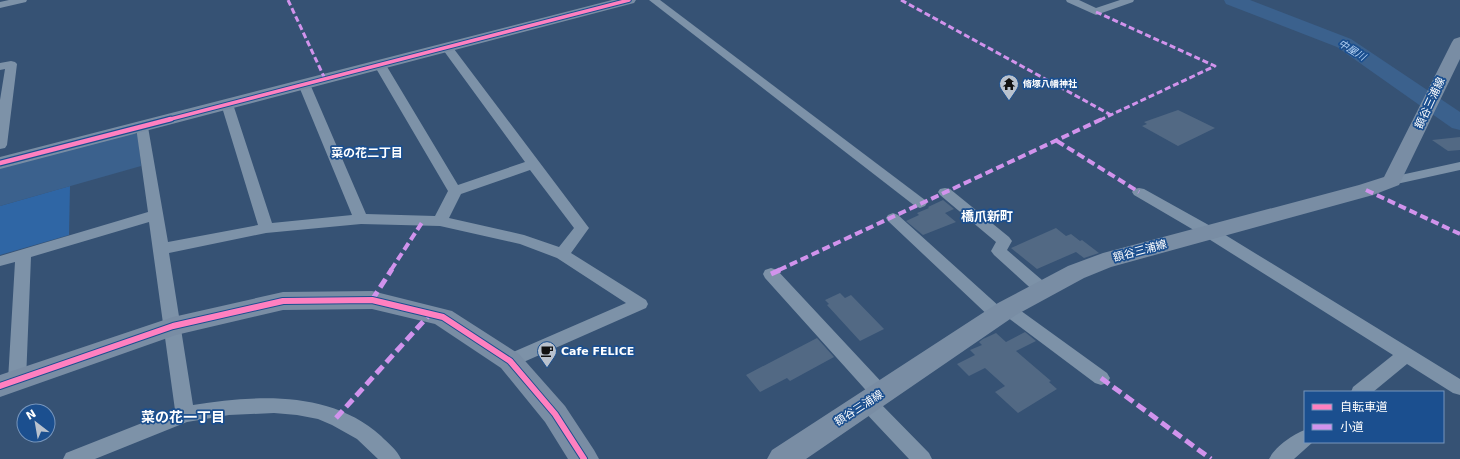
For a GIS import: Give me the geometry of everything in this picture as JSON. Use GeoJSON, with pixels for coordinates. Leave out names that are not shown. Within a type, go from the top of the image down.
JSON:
{"type":"FeatureCollection","features":[{"type":"Feature","properties":{"kind":"street"},"geometry":{"type":"LineString","coordinates":[[0,4],[22,0]]}},
{"type":"Feature","properties":{"kind":"street"},"geometry":{"type":"LineString","coordinates":[[0,163],[629,0]]}},
{"type":"Feature","properties":{"kind":"street"},"geometry":{"type":"LineString","coordinates":[[654,0],[920,203]]}},
{"type":"Feature","properties":{"kind":"street"},"geometry":{"type":"LineString","coordinates":[[1071,0],[1096,12],[1129,0]]}},
{"type":"Feature","properties":{"kind":"street","name":"額谷三浦線"},"geometry":{"type":"LineString","coordinates":[[782,459],[875,399],[1003,312],[1076,272],[1103,261],[1366,190],[1392,181],[1460,42]]}},
{"type":"Feature","properties":{"kind":"street"},"geometry":{"type":"LineString","coordinates":[[447,47],[582,228],[562,254]]}},
{"type":"Feature","properties":{"kind":"street"},"geometry":{"type":"LineString","coordinates":[[0,67],[11,64],[0,145]]}},
{"type":"Feature","properties":{"kind":"street"},"geometry":{"type":"LineString","coordinates":[[380,65],[455,191]]}},
{"type":"Feature","properties":{"kind":"street"},"geometry":{"type":"LineString","coordinates":[[304,84],[361,219]]}},
{"type":"Feature","properties":{"kind":"street"},"geometry":{"type":"LineString","coordinates":[[228,104],[266,228]]}},
{"type":"Feature","properties":{"kind":"street"},"geometry":{"type":"LineString","coordinates":[[142,127],[174,326],[185,414]]}},
{"type":"Feature","properties":{"kind":"street"},"geometry":{"type":"LineString","coordinates":[[440,221],[455,191],[533,164]]}},
{"type":"Feature","properties":{"kind":"street"},"geometry":{"type":"LineString","coordinates":[[1392,181],[1460,166]]}},
{"type":"Feature","properties":{"kind":"street"},"geometry":{"type":"LineString","coordinates":[[945,192],[1004,241],[999,251],[1043,290]]}},
{"type":"Feature","properties":{"kind":"street"},"geometry":{"type":"LineString","coordinates":[[1139,192],[1209,232],[1460,388]]}},
{"type":"Feature","properties":{"kind":"street"},"geometry":{"type":"LineString","coordinates":[[0,261],[156,215]]}},
{"type":"Feature","properties":{"kind":"street"},"geometry":{"type":"LineString","coordinates":[[892,218],[1003,312],[1100,378]]}},
{"type":"Feature","properties":{"kind":"street"},"geometry":{"type":"LineString","coordinates":[[161,249],[266,228],[361,219],[440,221],[524,240],[562,254],[640,304],[510,361]]}},
{"type":"Feature","properties":{"kind":"street"},"geometry":{"type":"LineString","coordinates":[[23,254],[9,383],[174,326],[283,301],[372,300],[443,317],[510,361],[555,414],[584,459]]}},
{"type":"Feature","properties":{"kind":"street"},"geometry":{"type":"LineString","coordinates":[[771,274],[875,399],[922,459]]}},
{"type":"Feature","properties":{"kind":"street"},"geometry":{"type":"LineString","coordinates":[[1361,391],[1407,354]]}},
{"type":"Feature","properties":{"kind":"street"},"geometry":{"type":"LineString","coordinates":[[73,459],[185,414],[223,407],[262,405],[298,406],[336,418],[359,430],[391,459]]}},
{"type":"Feature","properties":{"kind":"street"},"geometry":{"type":"LineString","coordinates":[[1279,459],[1304,439]]}},
{"type":"Feature","properties":{"kind":"shaded area"},"geometry":{"type":"Polygon","coordinates":[[[131,134],[138,134],[141,166],[0,206],[0,168],[131,134]]]}},
{"type":"Feature","properties":{"kind":"shaded area"},"geometry":{"type":"Polygon","coordinates":[[[70,186],[69,235],[0,255],[0,206],[70,186]]]}},
{"type":"Feature","properties":{"kind":"building"},"geometry":{"type":"Polygon","coordinates":[[[1178,110],[1215,128],[1178,146],[1142,126],[1147,124],[1144,122],[1178,110]]]}},
{"type":"Feature","properties":{"kind":"building"},"geometry":{"type":"Polygon","coordinates":[[[1460,137],[1460,150],[1448,151],[1432,140],[1460,137]]]}},
{"type":"Feature","properties":{"kind":"building"},"geometry":{"type":"Polygon","coordinates":[[[943,200],[954,209],[945,213],[956,222],[923,235],[906,221],[919,215],[917,213],[943,200]]]}},
{"type":"Feature","properties":{"kind":"building"},"geometry":{"type":"Polygon","coordinates":[[[1056,228],[1066,236],[1071,234],[1080,241],[1082,240],[1099,253],[1084,258],[1076,252],[1037,269],[1011,248],[1056,228]]]}},
{"type":"Feature","properties":{"kind":"building"},"geometry":{"type":"Polygon","coordinates":[[[840,293],[845,298],[851,295],[884,329],[860,341],[827,305],[829,304],[825,300],[840,293]]]}},
{"type":"Feature","properties":{"kind":"building"},"geometry":{"type":"Polygon","coordinates":[[[1025,332],[1036,341],[1016,351],[1051,381],[1049,382],[1057,389],[1018,413],[995,392],[1005,386],[985,368],[969,376],[957,364],[975,355],[970,350],[982,345],[979,342],[983,339],[996,333],[1006,342],[1025,332]]]}},
{"type":"Feature","properties":{"kind":"building"},"geometry":{"type":"Polygon","coordinates":[[[817,338],[834,357],[790,381],[787,378],[760,392],[746,375],[817,338]]]}},
{"type":"Feature","properties":{"kind":"waterway","name":"中屋川"},"geometry":{"type":"LineString","coordinates":[[1233,0],[1344,43],[1460,123]]}},
{"type":"Feature","properties":{"kind":"marked path"},"geometry":{"type":"LineString","coordinates":[[288,0],[325,79]]}},
{"type":"Feature","properties":{"kind":"marked path"},"geometry":{"type":"LineString","coordinates":[[901,0],[1111,115]]}},
{"type":"Feature","properties":{"kind":"marked path"},"geometry":{"type":"LineString","coordinates":[[771,274],[1215,66],[1096,12]]}},
{"type":"Feature","properties":{"kind":"marked path"},"geometry":{"type":"LineString","coordinates":[[1057,141],[1139,192]]}},
{"type":"Feature","properties":{"kind":"marked path"},"geometry":{"type":"LineString","coordinates":[[1366,190],[1460,234]]}},
{"type":"Feature","properties":{"kind":"marked path"},"geometry":{"type":"LineString","coordinates":[[372,300],[423,221]]}},
{"type":"Feature","properties":{"kind":"marked path"},"geometry":{"type":"LineString","coordinates":[[336,418],[430,314]]}},
{"type":"Feature","properties":{"kind":"marked path"},"geometry":{"type":"LineString","coordinates":[[1101,378],[1211,459]]}},
{"type":"Feature","properties":{"kind":"cycle path"},"geometry":{"type":"LineString","coordinates":[[0,163],[629,0]]}},
{"type":"Feature","properties":{"kind":"cycle path"},"geometry":{"type":"LineString","coordinates":[[0,386],[173,326],[283,301],[372,300],[443,317],[510,361],[555,414],[584,459]]}},
{"type":"Feature","properties":{"kind":"place","name":"脩塚八幡神社"},"geometry":{"type":"Point","coordinates":[1009,101]}},
{"type":"Feature","properties":{"kind":"place","name":"Cafe FELICE"},"geometry":{"type":"Point","coordinates":[547,368]}},
{"type":"Feature","properties":{"kind":"district","name":"菜の花二丁目"},"geometry":{"type":"Point","coordinates":[367,153]}},
{"type":"Feature","properties":{"kind":"district","name":"橋爪新町"},"geometry":{"type":"Point","coordinates":[987,216]}},
{"type":"Feature","properties":{"kind":"district","name":"菜の花一丁目"},"geometry":{"type":"Point","coordinates":[183,417]}}]}
